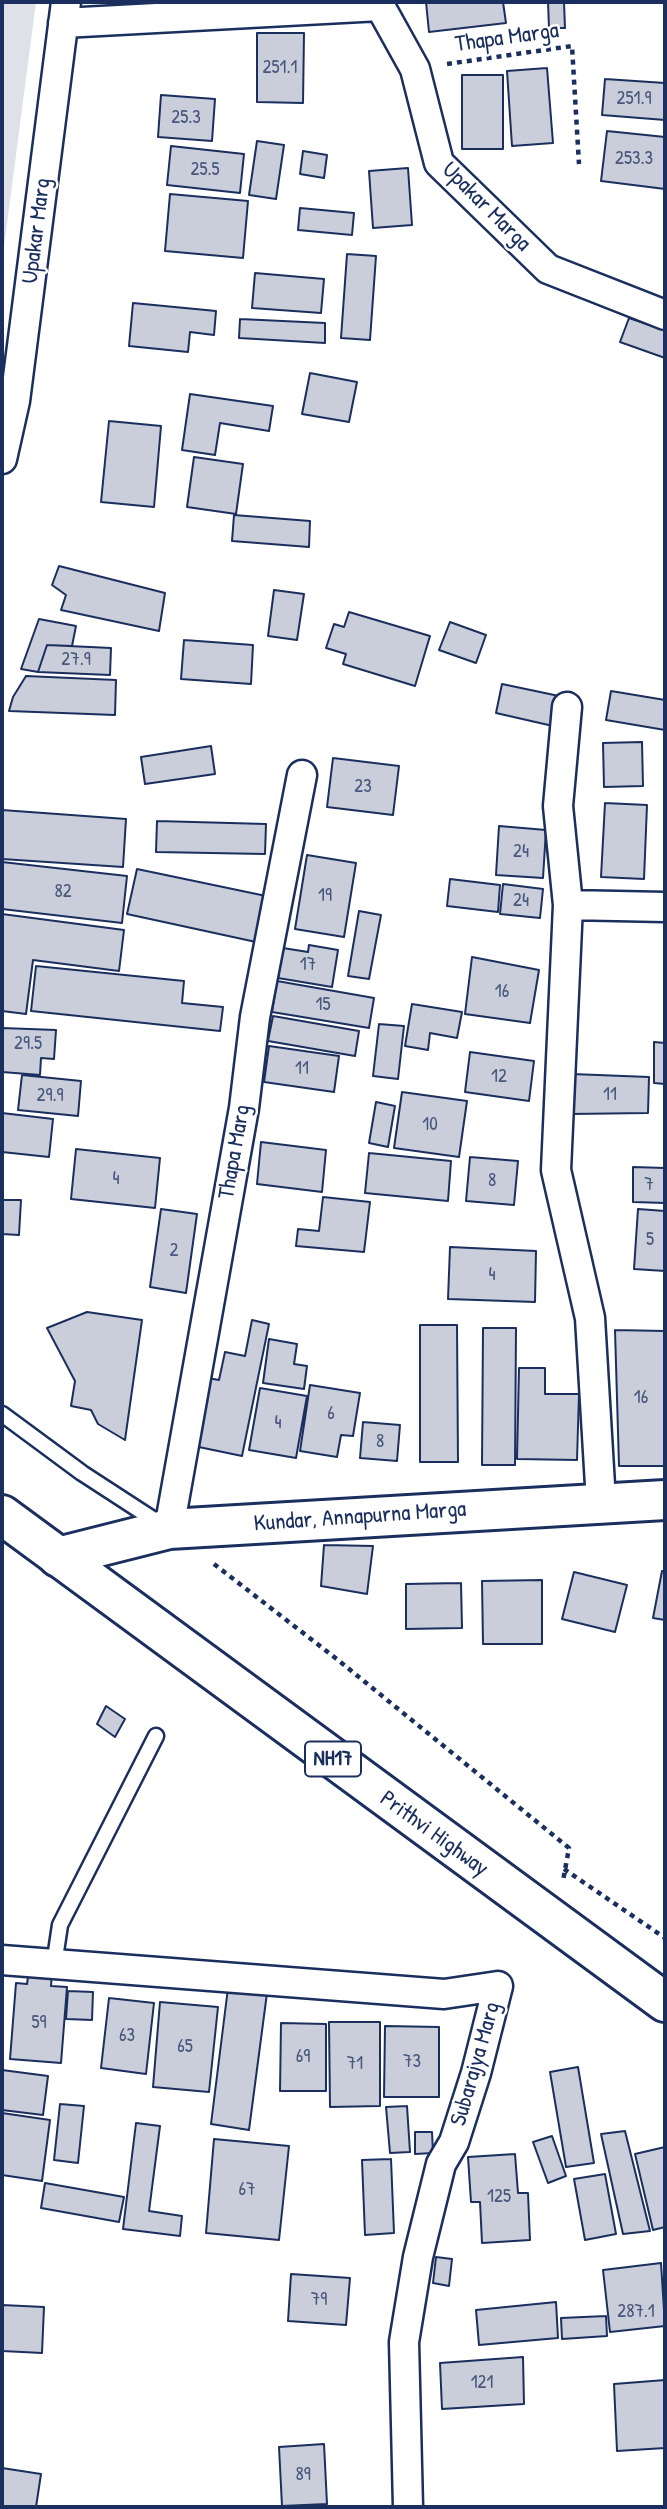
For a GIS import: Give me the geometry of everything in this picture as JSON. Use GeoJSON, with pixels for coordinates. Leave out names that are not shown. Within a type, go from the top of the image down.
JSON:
{"type":"FeatureCollection","features":[{"type":"Feature","properties":{"kind":"main road","name":"Kundar, Annapurna Marga"},"geometry":{"type":"LineString","coordinates":[[58,1557],[169,1529],[665,1500]]}},
{"type":"Feature","properties":{"kind":"main road","name":"Prithvi Highway"},"geometry":{"type":"LineString","coordinates":[[2,1515],[665,2002]]}},
{"type":"Feature","properties":{"kind":"street","name":"Upakar Marga"},"geometry":{"type":"LineString","coordinates":[[65,13],[380,6],[415,69],[439,163],[548,269],[665,315]]}},
{"type":"Feature","properties":{"kind":"street","name":"Upakar Marg"},"geometry":{"type":"LineString","coordinates":[[2,459],[15,401],[65,13]]}},
{"type":"Feature","properties":{"kind":"street"},"geometry":{"type":"LineString","coordinates":[[567,707],[558,806],[568,905],[556,1170],[590,1318],[601,1502]]}},
{"type":"Feature","properties":{"kind":"street","name":"Thapa Marg"},"geometry":{"type":"LineString","coordinates":[[169,1529],[244,1108],[255,1017],[302,775]]}},
{"type":"Feature","properties":{"kind":"street"},"geometry":{"type":"LineString","coordinates":[[568,905],[665,907]]}},
{"type":"Feature","properties":{"kind":"street","name":"Subarajya Marg"},"geometry":{"type":"LineString","coordinates":[[2,1960],[444,1994],[498,1986],[476,2073],[454,2142],[441,2164],[418,2257],[404,2342],[408,2507]]}},
{"type":"Feature","properties":{"kind":"lane"},"geometry":{"type":"LineString","coordinates":[[2,1414],[82,1473],[169,1529]]}},
{"type":"Feature","properties":{"kind":"lane"},"geometry":{"type":"LineString","coordinates":[[54,1965],[60,1925],[156,1736]]}},
{"type":"Feature","properties":{"kind":"path","name":"Thapa Marga"},"geometry":{"type":"LineString","coordinates":[[415,69],[572,46],[579,164]]}},
{"type":"Feature","properties":{"kind":"path"},"geometry":{"type":"LineString","coordinates":[[169,1529],[338,1660],[569,1848]]}},
{"type":"Feature","properties":{"kind":"path"},"geometry":{"type":"LineString","coordinates":[[564,1869],[665,1938]]}},
{"type":"Feature","properties":{"kind":"shaded area"},"geometry":{"type":"Polygon","coordinates":[[[2,2],[36,2],[2,262],[2,2]]]}},
{"type":"Feature","properties":{"kind":"building"},"geometry":{"type":"Polygon","coordinates":[[[426,2],[503,2],[506,23],[429,32],[426,2]]]}},
{"type":"Feature","properties":{"kind":"building"},"geometry":{"type":"Polygon","coordinates":[[[548,2],[564,2],[565,28],[549,28],[548,2]]]}},
{"type":"Feature","properties":{"kind":"building"},"geometry":{"type":"Polygon","coordinates":[[[257,33],[304,33],[303,103],[257,102],[257,33]]]}},
{"type":"Feature","properties":{"kind":"building"},"geometry":{"type":"Polygon","coordinates":[[[547,68],[553,143],[512,146],[507,71],[547,68]]]}},
{"type":"Feature","properties":{"kind":"building"},"geometry":{"type":"Polygon","coordinates":[[[462,75],[503,75],[503,149],[462,149],[462,75]]]}},
{"type":"Feature","properties":{"kind":"building"},"geometry":{"type":"Polygon","coordinates":[[[605,79],[665,83],[665,120],[602,115],[605,79]]]}},
{"type":"Feature","properties":{"kind":"building"},"geometry":{"type":"Polygon","coordinates":[[[161,95],[215,99],[212,141],[158,137],[161,95]]]}},
{"type":"Feature","properties":{"kind":"building"},"geometry":{"type":"Polygon","coordinates":[[[607,131],[665,137],[665,189],[601,181],[607,131]]]}},
{"type":"Feature","properties":{"kind":"building"},"geometry":{"type":"Polygon","coordinates":[[[257,141],[284,145],[276,199],[249,195],[257,141]]]}},
{"type":"Feature","properties":{"kind":"building"},"geometry":{"type":"Polygon","coordinates":[[[171,146],[244,154],[240,193],[167,185],[171,146]]]}},
{"type":"Feature","properties":{"kind":"building"},"geometry":{"type":"Polygon","coordinates":[[[303,151],[327,155],[324,178],[300,174],[303,151]]]}},
{"type":"Feature","properties":{"kind":"building"},"geometry":{"type":"Polygon","coordinates":[[[408,168],[412,225],[373,228],[369,171],[408,168]]]}},
{"type":"Feature","properties":{"kind":"building"},"geometry":{"type":"Polygon","coordinates":[[[170,194],[248,201],[243,258],[165,251],[170,194]]]}},
{"type":"Feature","properties":{"kind":"building"},"geometry":{"type":"Polygon","coordinates":[[[300,208],[354,213],[352,235],[298,230],[300,208]]]}},
{"type":"Feature","properties":{"kind":"building"},"geometry":{"type":"Polygon","coordinates":[[[347,254],[376,256],[370,340],[341,338],[347,254]]]}},
{"type":"Feature","properties":{"kind":"building"},"geometry":{"type":"Polygon","coordinates":[[[255,273],[324,279],[321,313],[252,308],[255,273]]]}},
{"type":"Feature","properties":{"kind":"building"},"geometry":{"type":"Polygon","coordinates":[[[133,303],[216,311],[214,335],[190,332],[188,352],[129,346],[133,303]]]}},
{"type":"Feature","properties":{"kind":"building"},"geometry":{"type":"Polygon","coordinates":[[[629,318],[665,330],[665,358],[620,342],[629,318]]]}},
{"type":"Feature","properties":{"kind":"building"},"geometry":{"type":"Polygon","coordinates":[[[240,319],[325,323],[325,343],[239,338],[240,319]]]}},
{"type":"Feature","properties":{"kind":"building"},"geometry":{"type":"Polygon","coordinates":[[[310,373],[357,382],[349,422],[302,414],[310,373]]]}},
{"type":"Feature","properties":{"kind":"building"},"geometry":{"type":"Polygon","coordinates":[[[190,394],[273,406],[269,431],[220,423],[215,455],[182,450],[190,394]]]}},
{"type":"Feature","properties":{"kind":"building"},"geometry":{"type":"Polygon","coordinates":[[[109,421],[161,426],[154,507],[101,502],[109,421]]]}},
{"type":"Feature","properties":{"kind":"building"},"geometry":{"type":"Polygon","coordinates":[[[194,457],[243,464],[236,514],[187,507],[194,457]]]}},
{"type":"Feature","properties":{"kind":"building"},"geometry":{"type":"Polygon","coordinates":[[[234,515],[310,521],[309,547],[232,541],[234,515]]]}},
{"type":"Feature","properties":{"kind":"building"},"geometry":{"type":"Polygon","coordinates":[[[59,566],[165,593],[159,631],[61,610],[66,595],[52,585],[59,566]]]}},
{"type":"Feature","properties":{"kind":"building"},"geometry":{"type":"Polygon","coordinates":[[[274,590],[304,594],[297,640],[268,636],[274,590]]]}},
{"type":"Feature","properties":{"kind":"building"},"geometry":{"type":"Polygon","coordinates":[[[349,612],[430,636],[415,686],[343,664],[346,654],[326,648],[334,624],[344,627],[349,612]]]}},
{"type":"Feature","properties":{"kind":"building"},"geometry":{"type":"Polygon","coordinates":[[[39,619],[76,626],[72,646],[47,645],[38,672],[21,669],[39,619]]]}},
{"type":"Feature","properties":{"kind":"building"},"geometry":{"type":"Polygon","coordinates":[[[450,622],[486,635],[476,663],[439,650],[450,622]]]}},
{"type":"Feature","properties":{"kind":"building"},"geometry":{"type":"Polygon","coordinates":[[[184,640],[253,645],[251,684],[181,679],[184,640]]]}},
{"type":"Feature","properties":{"kind":"building"},"geometry":{"type":"Polygon","coordinates":[[[47,645],[111,648],[110,675],[38,672],[47,645]]]}},
{"type":"Feature","properties":{"kind":"building"},"geometry":{"type":"Polygon","coordinates":[[[26,676],[116,680],[115,715],[9,711],[13,697],[26,676]]]}},
{"type":"Feature","properties":{"kind":"building"},"geometry":{"type":"Polygon","coordinates":[[[502,684],[559,696],[553,726],[496,713],[502,684]]]}},
{"type":"Feature","properties":{"kind":"building"},"geometry":{"type":"Polygon","coordinates":[[[611,691],[665,700],[665,730],[606,720],[611,691]]]}},
{"type":"Feature","properties":{"kind":"building"},"geometry":{"type":"Polygon","coordinates":[[[642,742],[643,786],[604,787],[603,743],[642,742]]]}},
{"type":"Feature","properties":{"kind":"building"},"geometry":{"type":"Polygon","coordinates":[[[211,746],[215,774],[145,784],[141,757],[211,746]]]}},
{"type":"Feature","properties":{"kind":"building"},"geometry":{"type":"Polygon","coordinates":[[[333,758],[399,766],[393,815],[327,807],[333,758]]]}},
{"type":"Feature","properties":{"kind":"building"},"geometry":{"type":"Polygon","coordinates":[[[605,803],[647,805],[644,879],[601,877],[605,803]]]}},
{"type":"Feature","properties":{"kind":"building"},"geometry":{"type":"Polygon","coordinates":[[[2,810],[126,819],[123,867],[2,859],[2,810]]]}},
{"type":"Feature","properties":{"kind":"building"},"geometry":{"type":"Polygon","coordinates":[[[157,821],[266,824],[265,854],[156,852],[157,821]]]}},
{"type":"Feature","properties":{"kind":"building"},"geometry":{"type":"Polygon","coordinates":[[[499,826],[546,830],[543,878],[496,875],[499,826]]]}},
{"type":"Feature","properties":{"kind":"building"},"geometry":{"type":"Polygon","coordinates":[[[307,855],[356,863],[344,937],[295,929],[307,855]]]}},
{"type":"Feature","properties":{"kind":"building"},"geometry":{"type":"Polygon","coordinates":[[[2,862],[127,876],[122,923],[2,909],[2,862]]]}},
{"type":"Feature","properties":{"kind":"building"},"geometry":{"type":"Polygon","coordinates":[[[137,869],[266,896],[256,942],[127,914],[137,869]]]}},
{"type":"Feature","properties":{"kind":"building"},"geometry":{"type":"Polygon","coordinates":[[[450,879],[500,885],[498,912],[447,906],[450,879]]]}},
{"type":"Feature","properties":{"kind":"building"},"geometry":{"type":"Polygon","coordinates":[[[503,884],[543,889],[540,918],[500,914],[503,884]]]}},
{"type":"Feature","properties":{"kind":"building"},"geometry":{"type":"Polygon","coordinates":[[[359,911],[381,915],[369,979],[348,976],[359,911]]]}},
{"type":"Feature","properties":{"kind":"building"},"geometry":{"type":"Polygon","coordinates":[[[2,914],[124,930],[119,971],[33,960],[26,1014],[2,1011],[2,914]]]}},
{"type":"Feature","properties":{"kind":"building"},"geometry":{"type":"Polygon","coordinates":[[[309,945],[338,950],[332,987],[278,978],[283,948],[308,952],[309,945]]]}},
{"type":"Feature","properties":{"kind":"building"},"geometry":{"type":"Polygon","coordinates":[[[472,957],[539,970],[530,1023],[465,1014],[472,957]]]}},
{"type":"Feature","properties":{"kind":"building"},"geometry":{"type":"Polygon","coordinates":[[[36,966],[184,981],[182,1003],[223,1007],[220,1031],[31,1011],[36,966]]]}},
{"type":"Feature","properties":{"kind":"building"},"geometry":{"type":"Polygon","coordinates":[[[277,981],[374,998],[369,1028],[272,1012],[277,981]]]}},
{"type":"Feature","properties":{"kind":"building"},"geometry":{"type":"Polygon","coordinates":[[[412,1004],[462,1012],[457,1038],[430,1033],[428,1050],[405,1046],[412,1004]]]}},
{"type":"Feature","properties":{"kind":"building"},"geometry":{"type":"Polygon","coordinates":[[[273,1016],[359,1031],[355,1056],[268,1041],[273,1016]]]}},
{"type":"Feature","properties":{"kind":"building"},"geometry":{"type":"Polygon","coordinates":[[[379,1024],[404,1026],[398,1079],[373,1076],[379,1024]]]}},
{"type":"Feature","properties":{"kind":"building"},"geometry":{"type":"Polygon","coordinates":[[[2,1028],[56,1030],[54,1059],[41,1058],[40,1075],[2,1072],[2,1028]]]}},
{"type":"Feature","properties":{"kind":"building"},"geometry":{"type":"Polygon","coordinates":[[[654,1042],[665,1043],[665,1084],[654,1083],[654,1042]]]}},
{"type":"Feature","properties":{"kind":"building"},"geometry":{"type":"Polygon","coordinates":[[[269,1046],[339,1056],[334,1092],[264,1082],[269,1046]]]}},
{"type":"Feature","properties":{"kind":"building"},"geometry":{"type":"Polygon","coordinates":[[[470,1052],[534,1061],[529,1101],[465,1092],[470,1052]]]}},
{"type":"Feature","properties":{"kind":"building"},"geometry":{"type":"Polygon","coordinates":[[[572,1074],[649,1077],[648,1113],[570,1114],[572,1074]]]}},
{"type":"Feature","properties":{"kind":"building"},"geometry":{"type":"Polygon","coordinates":[[[22,1075],[81,1081],[78,1116],[18,1110],[22,1075]]]}},
{"type":"Feature","properties":{"kind":"building"},"geometry":{"type":"Polygon","coordinates":[[[402,1092],[467,1101],[459,1157],[394,1148],[402,1092]]]}},
{"type":"Feature","properties":{"kind":"building"},"geometry":{"type":"Polygon","coordinates":[[[376,1102],[395,1106],[388,1147],[369,1143],[376,1102]]]}},
{"type":"Feature","properties":{"kind":"building"},"geometry":{"type":"Polygon","coordinates":[[[2,1113],[53,1119],[49,1157],[2,1152],[2,1113]]]}},
{"type":"Feature","properties":{"kind":"building"},"geometry":{"type":"Polygon","coordinates":[[[261,1142],[326,1150],[322,1192],[257,1184],[261,1142]]]}},
{"type":"Feature","properties":{"kind":"building"},"geometry":{"type":"Polygon","coordinates":[[[76,1149],[160,1158],[155,1208],[71,1199],[76,1149]]]}},
{"type":"Feature","properties":{"kind":"building"},"geometry":{"type":"Polygon","coordinates":[[[369,1153],[451,1161],[448,1201],[365,1193],[369,1153]]]}},
{"type":"Feature","properties":{"kind":"building"},"geometry":{"type":"Polygon","coordinates":[[[470,1157],[518,1161],[514,1205],[466,1201],[470,1157]]]}},
{"type":"Feature","properties":{"kind":"building"},"geometry":{"type":"Polygon","coordinates":[[[633,1167],[665,1168],[665,1203],[633,1202],[633,1167]]]}},
{"type":"Feature","properties":{"kind":"building"},"geometry":{"type":"Polygon","coordinates":[[[323,1197],[370,1202],[364,1252],[296,1246],[298,1229],[319,1231],[323,1197]]]}},
{"type":"Feature","properties":{"kind":"building"},"geometry":{"type":"Polygon","coordinates":[[[2,1200],[21,1200],[19,1235],[2,1234],[2,1200]]]}},
{"type":"Feature","properties":{"kind":"building"},"geometry":{"type":"Polygon","coordinates":[[[161,1209],[197,1214],[186,1293],[150,1287],[161,1209]]]}},
{"type":"Feature","properties":{"kind":"building"},"geometry":{"type":"Polygon","coordinates":[[[638,1209],[665,1211],[665,1271],[634,1269],[638,1209]]]}},
{"type":"Feature","properties":{"kind":"building"},"geometry":{"type":"Polygon","coordinates":[[[450,1247],[536,1251],[535,1302],[448,1299],[450,1247]]]}},
{"type":"Feature","properties":{"kind":"building"},"geometry":{"type":"Polygon","coordinates":[[[87,1312],[142,1320],[125,1440],[98,1424],[91,1410],[71,1406],[75,1381],[47,1328],[87,1312]]]}},
{"type":"Feature","properties":{"kind":"building"},"geometry":{"type":"Polygon","coordinates":[[[252,1320],[269,1324],[242,1456],[194,1446],[208,1378],[219,1380],[225,1352],[245,1356],[252,1320]]]}},
{"type":"Feature","properties":{"kind":"building"},"geometry":{"type":"Polygon","coordinates":[[[420,1325],[457,1325],[458,1462],[420,1462],[420,1325]]]}},
{"type":"Feature","properties":{"kind":"building"},"geometry":{"type":"Polygon","coordinates":[[[483,1328],[516,1328],[515,1465],[482,1465],[483,1328]]]}},
{"type":"Feature","properties":{"kind":"building"},"geometry":{"type":"Polygon","coordinates":[[[615,1330],[665,1331],[665,1466],[619,1466],[615,1330]]]}},
{"type":"Feature","properties":{"kind":"building"},"geometry":{"type":"Polygon","coordinates":[[[269,1339],[297,1344],[294,1364],[307,1366],[304,1389],[263,1383],[269,1339]]]}},
{"type":"Feature","properties":{"kind":"building"},"geometry":{"type":"Polygon","coordinates":[[[519,1368],[545,1368],[545,1394],[579,1394],[577,1460],[517,1459],[519,1368]]]}},
{"type":"Feature","properties":{"kind":"building"},"geometry":{"type":"Polygon","coordinates":[[[310,1385],[360,1393],[353,1436],[341,1435],[337,1457],[300,1451],[310,1385]]]}},
{"type":"Feature","properties":{"kind":"building"},"geometry":{"type":"Polygon","coordinates":[[[260,1388],[307,1396],[296,1458],[249,1450],[260,1388]]]}},
{"type":"Feature","properties":{"kind":"building"},"geometry":{"type":"Polygon","coordinates":[[[363,1422],[400,1425],[397,1461],[360,1458],[363,1422]]]}},
{"type":"Feature","properties":{"kind":"building"},"geometry":{"type":"Polygon","coordinates":[[[324,1545],[373,1546],[367,1594],[321,1586],[324,1545]]]}},
{"type":"Feature","properties":{"kind":"building"},"geometry":{"type":"Polygon","coordinates":[[[662,1571],[665,1571],[665,1620],[653,1618],[662,1571]]]}},
{"type":"Feature","properties":{"kind":"building"},"geometry":{"type":"Polygon","coordinates":[[[574,1572],[627,1585],[615,1632],[562,1619],[574,1572]]]}},
{"type":"Feature","properties":{"kind":"building"},"geometry":{"type":"Polygon","coordinates":[[[542,1580],[542,1644],[483,1644],[482,1581],[542,1580]]]}},
{"type":"Feature","properties":{"kind":"building"},"geometry":{"type":"Polygon","coordinates":[[[461,1583],[462,1628],[406,1629],[406,1584],[461,1583]]]}},
{"type":"Feature","properties":{"kind":"building"},"geometry":{"type":"Polygon","coordinates":[[[106,1706],[125,1719],[115,1737],[97,1724],[106,1706]]]}},
{"type":"Feature","properties":{"kind":"building"},"geometry":{"type":"Polygon","coordinates":[[[29,1970],[52,1972],[51,1986],[67,1987],[61,2063],[10,2059],[16,1983],[27,1984],[29,1970]]]}},
{"type":"Feature","properties":{"kind":"building"},"geometry":{"type":"Polygon","coordinates":[[[228,1988],[267,1993],[249,2130],[211,2124],[228,1988]]]}},
{"type":"Feature","properties":{"kind":"building"},"geometry":{"type":"Polygon","coordinates":[[[68,1991],[93,1992],[92,2020],[66,2019],[68,1991]]]}},
{"type":"Feature","properties":{"kind":"building"},"geometry":{"type":"Polygon","coordinates":[[[109,1998],[154,2003],[146,2074],[101,2068],[109,1998]]]}},
{"type":"Feature","properties":{"kind":"building"},"geometry":{"type":"Polygon","coordinates":[[[160,2002],[218,2007],[209,2092],[153,2087],[160,2002]]]}},
{"type":"Feature","properties":{"kind":"building"},"geometry":{"type":"Polygon","coordinates":[[[329,2022],[380,2022],[380,2106],[330,2107],[329,2022]]]}},
{"type":"Feature","properties":{"kind":"building"},"geometry":{"type":"Polygon","coordinates":[[[281,2023],[326,2024],[326,2091],[280,2091],[281,2023]]]}},
{"type":"Feature","properties":{"kind":"building"},"geometry":{"type":"Polygon","coordinates":[[[385,2026],[439,2027],[439,2097],[384,2097],[385,2026]]]}},
{"type":"Feature","properties":{"kind":"building"},"geometry":{"type":"Polygon","coordinates":[[[578,2067],[594,2163],[566,2167],[550,2072],[578,2067]]]}},
{"type":"Feature","properties":{"kind":"building"},"geometry":{"type":"Polygon","coordinates":[[[2,2070],[48,2076],[43,2115],[2,2110],[2,2070]]]}},
{"type":"Feature","properties":{"kind":"building"},"geometry":{"type":"Polygon","coordinates":[[[60,2104],[84,2106],[78,2163],[54,2160],[60,2104]]]}},
{"type":"Feature","properties":{"kind":"building"},"geometry":{"type":"Polygon","coordinates":[[[407,2106],[410,2152],[390,2153],[386,2107],[407,2106]]]}},
{"type":"Feature","properties":{"kind":"building"},"geometry":{"type":"Polygon","coordinates":[[[2,2113],[50,2120],[42,2181],[2,2175],[2,2113]]]}},
{"type":"Feature","properties":{"kind":"building"},"geometry":{"type":"Polygon","coordinates":[[[136,2123],[160,2126],[149,2211],[182,2216],[180,2236],[123,2229],[136,2123]]]}},
{"type":"Feature","properties":{"kind":"building"},"geometry":{"type":"Polygon","coordinates":[[[625,2131],[650,2231],[623,2234],[601,2134],[625,2131]]]}},
{"type":"Feature","properties":{"kind":"building"},"geometry":{"type":"Polygon","coordinates":[[[415,2132],[432,2132],[433,2153],[415,2154],[415,2132]]]}},
{"type":"Feature","properties":{"kind":"building"},"geometry":{"type":"Polygon","coordinates":[[[552,2136],[566,2176],[548,2183],[533,2142],[552,2136]]]}},
{"type":"Feature","properties":{"kind":"building"},"geometry":{"type":"Polygon","coordinates":[[[214,2139],[289,2146],[279,2240],[206,2233],[214,2139]]]}},
{"type":"Feature","properties":{"kind":"building"},"geometry":{"type":"Polygon","coordinates":[[[665,2147],[665,2227],[653,2230],[635,2154],[665,2147]]]}},
{"type":"Feature","properties":{"kind":"building"},"geometry":{"type":"Polygon","coordinates":[[[515,2154],[518,2193],[528,2193],[530,2240],[482,2243],[480,2202],[471,2202],[468,2157],[515,2154]]]}},
{"type":"Feature","properties":{"kind":"building"},"geometry":{"type":"Polygon","coordinates":[[[391,2159],[394,2233],[365,2235],[362,2160],[391,2159]]]}},
{"type":"Feature","properties":{"kind":"building"},"geometry":{"type":"Polygon","coordinates":[[[605,2174],[616,2234],[585,2240],[574,2179],[605,2174]]]}},
{"type":"Feature","properties":{"kind":"building"},"geometry":{"type":"Polygon","coordinates":[[[45,2183],[124,2197],[119,2222],[41,2208],[45,2183]]]}},
{"type":"Feature","properties":{"kind":"building"},"geometry":{"type":"Polygon","coordinates":[[[436,2257],[452,2259],[449,2286],[433,2283],[436,2257]]]}},
{"type":"Feature","properties":{"kind":"building"},"geometry":{"type":"Polygon","coordinates":[[[661,2263],[665,2326],[610,2332],[603,2270],[661,2263]]]}},
{"type":"Feature","properties":{"kind":"building"},"geometry":{"type":"Polygon","coordinates":[[[291,2274],[350,2278],[346,2325],[288,2321],[291,2274]]]}},
{"type":"Feature","properties":{"kind":"building"},"geometry":{"type":"Polygon","coordinates":[[[556,2302],[558,2338],[479,2345],[476,2310],[556,2302]]]}},
{"type":"Feature","properties":{"kind":"building"},"geometry":{"type":"Polygon","coordinates":[[[2,2305],[44,2307],[42,2353],[2,2351],[2,2305]]]}},
{"type":"Feature","properties":{"kind":"building"},"geometry":{"type":"Polygon","coordinates":[[[606,2316],[607,2336],[562,2339],[561,2318],[606,2316]]]}},
{"type":"Feature","properties":{"kind":"building"},"geometry":{"type":"Polygon","coordinates":[[[523,2357],[524,2404],[442,2409],[440,2363],[523,2357]]]}},
{"type":"Feature","properties":{"kind":"building"},"geometry":{"type":"Polygon","coordinates":[[[665,2380],[665,2448],[617,2451],[614,2384],[665,2380]]]}},
{"type":"Feature","properties":{"kind":"building"},"geometry":{"type":"Polygon","coordinates":[[[324,2444],[327,2504],[282,2506],[279,2447],[324,2444]]]}},
{"type":"Feature","properties":{"kind":"building"},"geometry":{"type":"Polygon","coordinates":[[[2,2468],[41,2474],[36,2507],[2,2507],[2,2468]]]}}]}
